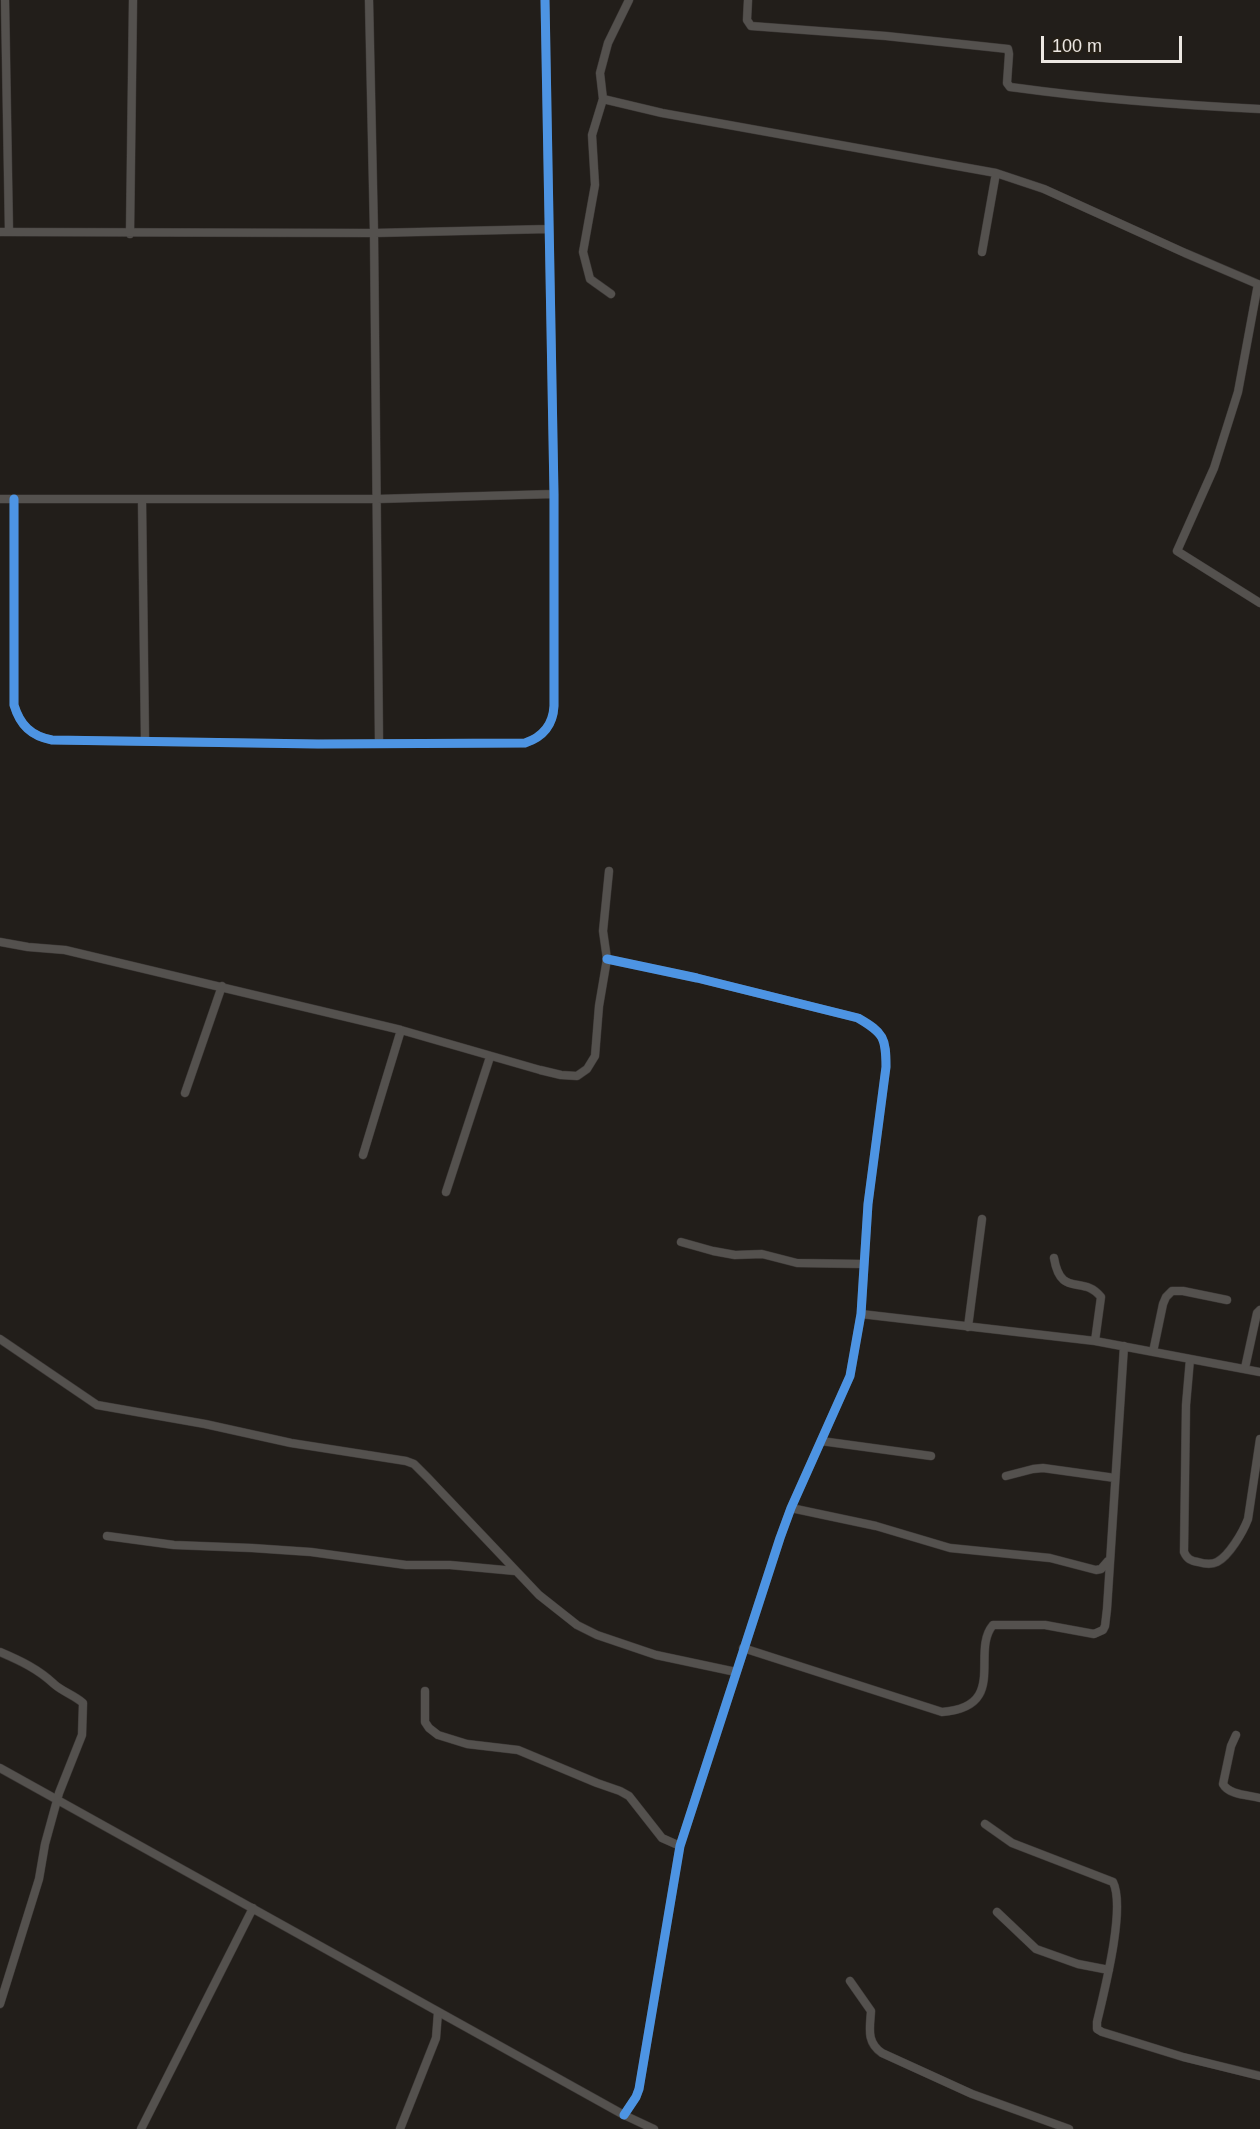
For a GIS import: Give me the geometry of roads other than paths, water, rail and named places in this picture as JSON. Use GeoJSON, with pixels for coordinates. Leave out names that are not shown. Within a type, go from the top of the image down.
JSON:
{"type":"FeatureCollection","features":[{"type":"Feature","properties":{"kind":"street"},"geometry":{"type":"LineString","coordinates":[[5,0],[9,232]]}},
{"type":"Feature","properties":{"kind":"street"},"geometry":{"type":"LineString","coordinates":[[130,234],[133,0]]}},
{"type":"Feature","properties":{"kind":"street"},"geometry":{"type":"LineString","coordinates":[[369,0],[374,233],[379,742]]}},
{"type":"Feature","properties":{"kind":"street"},"geometry":{"type":"LineString","coordinates":[[14,499],[14,705],[23,725],[31,733],[41,738],[318,744],[525,742],[533,740],[546,730],[554,715],[554,494],[545,0]]}},
{"type":"Feature","properties":{"kind":"street"},"geometry":{"type":"LineString","coordinates":[[611,294],[590,279],[584,252],[595,185],[592,135],[603,99],[600,74],[608,43],[629,0]]}},
{"type":"Feature","properties":{"kind":"street"},"geometry":{"type":"LineString","coordinates":[[748,0],[747,20],[751,26],[885,36],[1008,49],[1007,83],[1010,87],[1092,98],[1260,109]]}},
{"type":"Feature","properties":{"kind":"street"},"geometry":{"type":"LineString","coordinates":[[603,99],[662,113],[996,173],[1044,189],[1259,284],[1238,392],[1214,468],[1177,551],[1260,603]]}},
{"type":"Feature","properties":{"kind":"street"},"geometry":{"type":"LineString","coordinates":[[982,252],[996,173]]}},
{"type":"Feature","properties":{"kind":"street"},"geometry":{"type":"LineString","coordinates":[[0,232],[374,233],[549,229]]}},
{"type":"Feature","properties":{"kind":"street"},"geometry":{"type":"LineString","coordinates":[[0,499],[376,499],[554,494]]}},
{"type":"Feature","properties":{"kind":"street"},"geometry":{"type":"LineString","coordinates":[[142,500],[145,741]]}},
{"type":"Feature","properties":{"kind":"street"},"geometry":{"type":"LineString","coordinates":[[0,942],[65,950],[222,986],[401,1030],[490,1057],[561,1075],[577,1076],[587,1069],[595,1056],[599,1006],[607,959],[603,931],[609,871]]}},
{"type":"Feature","properties":{"kind":"street"},"geometry":{"type":"LineString","coordinates":[[607,959],[699,978],[858,1018],[876,1028],[886,1045],[886,1067],[868,1204],[861,1314],[850,1376],[791,1508],[735,1672],[680,1846],[639,2089],[624,2115]]}},
{"type":"Feature","properties":{"kind":"street"},"geometry":{"type":"LineString","coordinates":[[185,1093],[222,986]]}},
{"type":"Feature","properties":{"kind":"street"},"geometry":{"type":"LineString","coordinates":[[363,1155],[401,1030]]}},
{"type":"Feature","properties":{"kind":"street"},"geometry":{"type":"LineString","coordinates":[[446,1192],[490,1057]]}},
{"type":"Feature","properties":{"kind":"street"},"geometry":{"type":"LineString","coordinates":[[968,1327],[982,1219]]}},
{"type":"Feature","properties":{"kind":"street"},"geometry":{"type":"LineString","coordinates":[[681,1242],[735,1255],[762,1254],[797,1263],[864,1264]]}},
{"type":"Feature","properties":{"kind":"street"},"geometry":{"type":"LineString","coordinates":[[1054,1257],[1057,1274],[1063,1280],[1096,1291],[1101,1297],[1095,1341]]}},
{"type":"Feature","properties":{"kind":"street"},"geometry":{"type":"LineString","coordinates":[[1153,1352],[1163,1304],[1172,1291],[1227,1300]]}},
{"type":"Feature","properties":{"kind":"street"},"geometry":{"type":"LineString","coordinates":[[1245,1368],[1257,1313],[1260,1310]]}},
{"type":"Feature","properties":{"kind":"street"},"geometry":{"type":"LineString","coordinates":[[861,1314],[1095,1341],[1260,1372]]}},
{"type":"Feature","properties":{"kind":"street"},"geometry":{"type":"LineString","coordinates":[[0,1339],[97,1406],[414,1464],[539,1595],[577,1625],[597,1635],[657,1655],[735,1672]]}},
{"type":"Feature","properties":{"kind":"street"},"geometry":{"type":"LineString","coordinates":[[743,1648],[942,1712],[952,1711],[976,1700],[985,1680],[988,1631],[993,1625],[1045,1625],[1094,1634],[1103,1630],[1106,1618],[1124,1346]]}},
{"type":"Feature","properties":{"kind":"street"},"geometry":{"type":"LineString","coordinates":[[1190,1359],[1186,1405],[1184,1552],[1191,1561],[1209,1564],[1219,1562],[1244,1529],[1248,1520],[1260,1439]]}},
{"type":"Feature","properties":{"kind":"street"},"geometry":{"type":"LineString","coordinates":[[821,1441],[931,1456]]}},
{"type":"Feature","properties":{"kind":"street"},"geometry":{"type":"LineString","coordinates":[[1006,1476],[1032,1468],[1043,1468],[1115,1478]]}},
{"type":"Feature","properties":{"kind":"street"},"geometry":{"type":"LineString","coordinates":[[791,1508],[876,1526],[950,1548],[1050,1558],[1096,1570],[1101,1569],[1109,1560]]}},
{"type":"Feature","properties":{"kind":"street"},"geometry":{"type":"LineString","coordinates":[[107,1536],[174,1545],[311,1552],[406,1565],[450,1565],[515,1571]]}},
{"type":"Feature","properties":{"kind":"street"},"geometry":{"type":"LineString","coordinates":[[0,1652],[32,1666],[83,1703],[82,1735],[57,1801],[45,1844],[39,1879],[0,2004]]}},
{"type":"Feature","properties":{"kind":"street"},"geometry":{"type":"LineString","coordinates":[[425,1691],[424,1722],[438,1735],[467,1744],[518,1750],[620,1791],[629,1796],[662,1838],[680,1846]]}},
{"type":"Feature","properties":{"kind":"street"},"geometry":{"type":"LineString","coordinates":[[1236,1736],[1231,1746],[1223,1784],[1230,1791],[1260,1798]]}},
{"type":"Feature","properties":{"kind":"street"},"geometry":{"type":"LineString","coordinates":[[0,1768],[624,2115],[638,2125],[654,2129]]}},
{"type":"Feature","properties":{"kind":"street"},"geometry":{"type":"LineString","coordinates":[[985,1824],[1012,1843],[1113,1882],[1117,1890],[1116,1917],[1109,1970],[1097,2029],[1183,2057],[1260,2076]]}},
{"type":"Feature","properties":{"kind":"street"},"geometry":{"type":"LineString","coordinates":[[141,2129],[253,1908]]}},
{"type":"Feature","properties":{"kind":"street"},"geometry":{"type":"LineString","coordinates":[[997,1912],[1036,1949],[1078,1964],[1109,1970]]}},
{"type":"Feature","properties":{"kind":"street"},"geometry":{"type":"LineString","coordinates":[[850,1981],[871,2011],[869,2032],[871,2042],[882,2053],[972,2094],[1069,2129]]}},
{"type":"Feature","properties":{"kind":"street"},"geometry":{"type":"LineString","coordinates":[[400,2129],[436,2038],[438,2012]]}}]}
